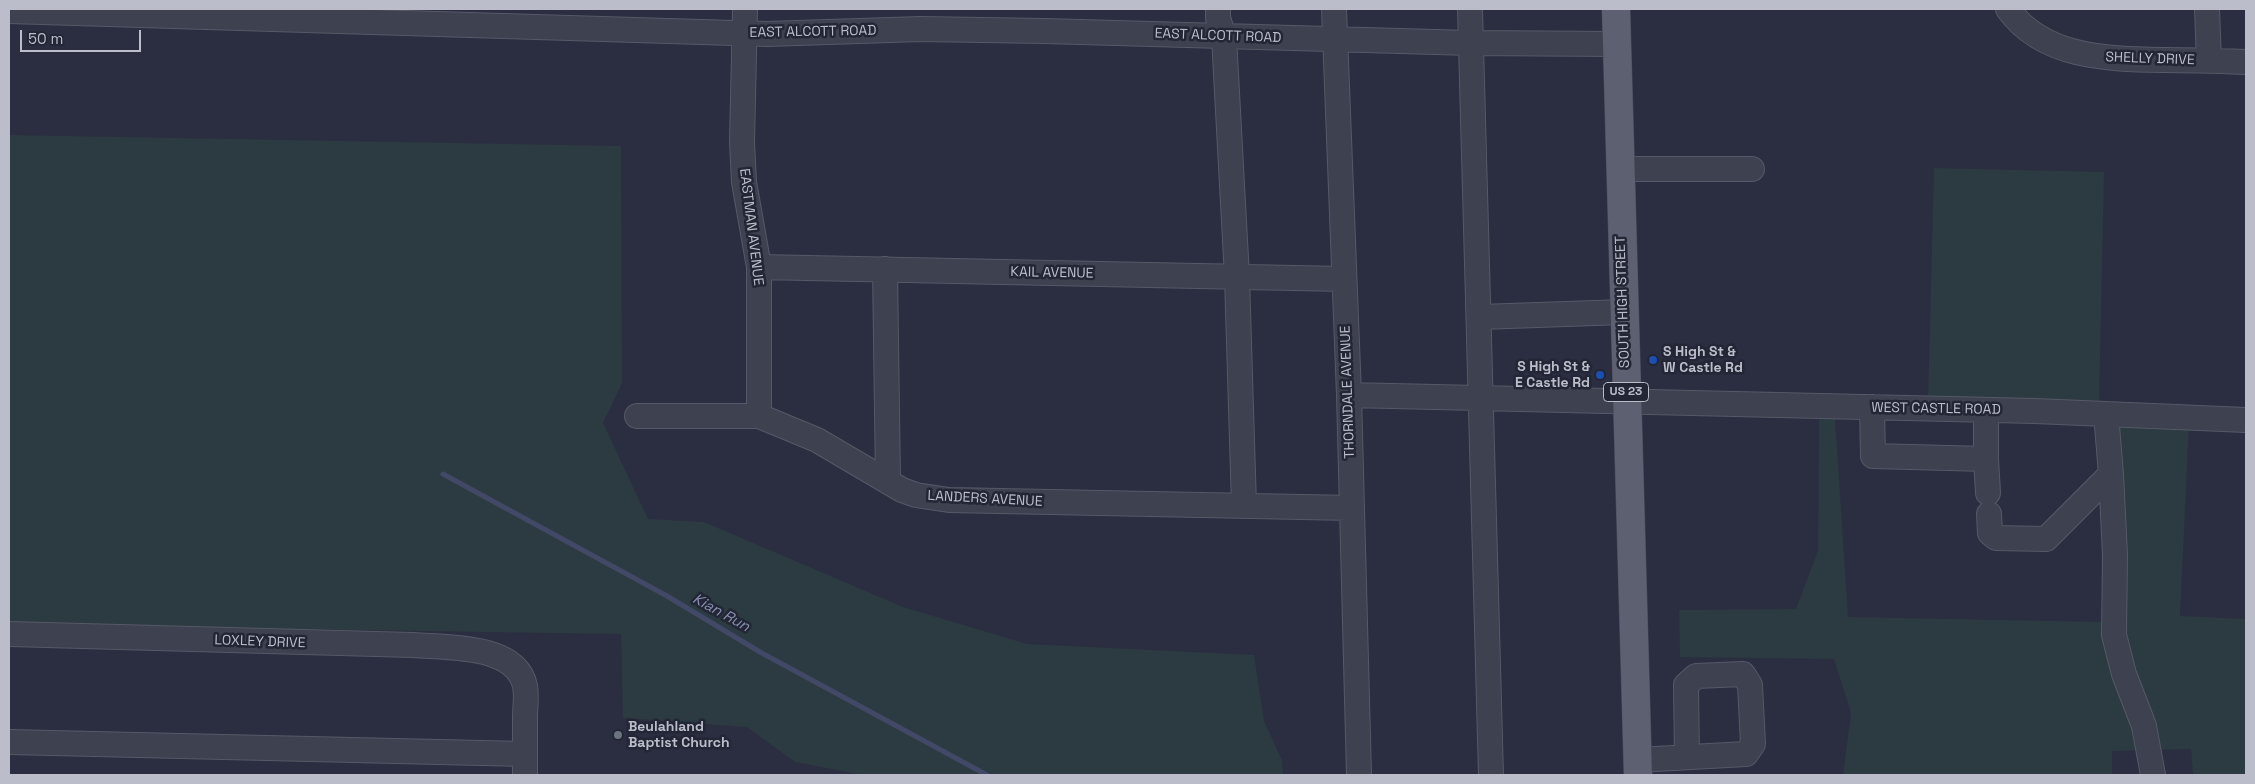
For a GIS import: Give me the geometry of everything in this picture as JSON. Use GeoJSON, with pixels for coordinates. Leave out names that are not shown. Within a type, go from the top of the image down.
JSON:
{"type":"FeatureCollection","features":[{"type":"Feature","properties":{"kind":"main road","name":"SOUTH HIGH STREET"},"geometry":{"type":"LineString","coordinates":[[1616,9],[1638,767]]}},
{"type":"Feature","properties":{"kind":"street","name":"EASTMAN AVENUE"},"geometry":{"type":"LineString","coordinates":[[745,9],[742,142],[744,182],[759,267],[759,416]]}},
{"type":"Feature","properties":{"kind":"street"},"geometry":{"type":"LineString","coordinates":[[1218,9],[1218,18],[1224,36],[1237,278],[1244,506]]}},
{"type":"Feature","properties":{"kind":"street","name":"THORNDALE AVENUE"},"geometry":{"type":"LineString","coordinates":[[1334,9],[1352,508],[1359,775]]}},
{"type":"Feature","properties":{"kind":"street"},"geometry":{"type":"LineString","coordinates":[[1470,9],[1492,775]]}},
{"type":"Feature","properties":{"kind":"street","name":"SHELLY DRIVE"},"geometry":{"type":"LineString","coordinates":[[2008,9],[2036,36],[2064,48],[2090,55],[2114,59],[2246,62]]}},
{"type":"Feature","properties":{"kind":"street"},"geometry":{"type":"LineString","coordinates":[[2207,9],[2209,60]]}},
{"type":"Feature","properties":{"kind":"street","name":"EAST ALCOTT ROAD"},"geometry":{"type":"LineString","coordinates":[[9,11],[745,33],[921,29],[1471,43],[1617,44]]}},
{"type":"Feature","properties":{"kind":"street"},"geometry":{"type":"LineString","coordinates":[[1620,169],[1752,169]]}},
{"type":"Feature","properties":{"kind":"street","name":"KAIL AVENUE"},"geometry":{"type":"LineString","coordinates":[[759,267],[1344,279]]}},
{"type":"Feature","properties":{"kind":"street"},"geometry":{"type":"LineString","coordinates":[[885,269],[888,482]]}},
{"type":"Feature","properties":{"kind":"street"},"geometry":{"type":"LineString","coordinates":[[1480,317],[1624,312]]}},
{"type":"Feature","properties":{"kind":"street","name":"WEST CASTLE ROAD"},"geometry":{"type":"LineString","coordinates":[[1348,395],[1986,410],[2246,420]]}},
{"type":"Feature","properties":{"kind":"street"},"geometry":{"type":"LineString","coordinates":[[1872,407],[1873,456],[1986,460]]}},
{"type":"Feature","properties":{"kind":"street"},"geometry":{"type":"LineString","coordinates":[[1986,410],[1986,460],[1990,533],[1996,538],[2046,539],[2111,474]]}},
{"type":"Feature","properties":{"kind":"street"},"geometry":{"type":"LineString","coordinates":[[2106,414],[2115,555],[2114,635],[2124,674],[2144,726],[2153,775]]}},
{"type":"Feature","properties":{"kind":"street","name":"LANDERS AVENUE"},"geometry":{"type":"LineString","coordinates":[[637,416],[759,416],[817,440],[888,482],[916,495],[949,500],[1352,508]]}},
{"type":"Feature","properties":{"kind":"street","name":"LOXLEY DRIVE"},"geometry":{"type":"LineString","coordinates":[[9,634],[413,645],[472,650],[491,654],[510,662],[517,669],[524,685],[525,765]]}},
{"type":"Feature","properties":{"kind":"street"},"geometry":{"type":"LineString","coordinates":[[9,742],[525,765]]}},
{"type":"Feature","properties":{"kind":"street"},"geometry":{"type":"LineString","coordinates":[[1638,767],[1687,756]]}},
{"type":"Feature","properties":{"kind":"shaded area"},"geometry":{"type":"Polygon","coordinates":[[[9,135],[621,146],[622,383],[603,423],[648,519],[704,522],[903,607],[1027,644],[1254,655],[1264,721],[1282,760],[1283,775],[863,775],[795,762],[747,727],[623,718],[621,634],[9,625],[9,135]]]}},
{"type":"Feature","properties":{"kind":"shaded area"},"geometry":{"type":"Polygon","coordinates":[[[1934,168],[2104,172],[2099,405],[1928,401],[1934,168]]]}},
{"type":"Feature","properties":{"kind":"shaded area"},"geometry":{"type":"Polygon","coordinates":[[[1835,418],[1848,617],[2103,622],[2099,420],[2189,423],[2180,616],[2246,619],[2246,775],[2193,775],[2191,749],[2112,751],[2112,775],[1843,775],[1851,713],[1834,659],[1680,657],[1679,610],[1796,609],[1818,551],[1819,419],[1835,418]]]}},
{"type":"Feature","properties":{"kind":"waterway","name":"Kian Run"},"geometry":{"type":"LineString","coordinates":[[443,474],[667,596],[760,652],[987,775]]}},
{"type":"Feature","properties":{"kind":"place","name":"S High St & W Castle Rd"},"geometry":{"type":"Point","coordinates":[1653,360]}},
{"type":"Feature","properties":{"kind":"place","name":"S High St & E Castle Rd"},"geometry":{"type":"Point","coordinates":[1600,375]}},
{"type":"Feature","properties":{"kind":"place","name":"Beulahland Baptist Church"},"geometry":{"type":"Point","coordinates":[618,735]}}]}
